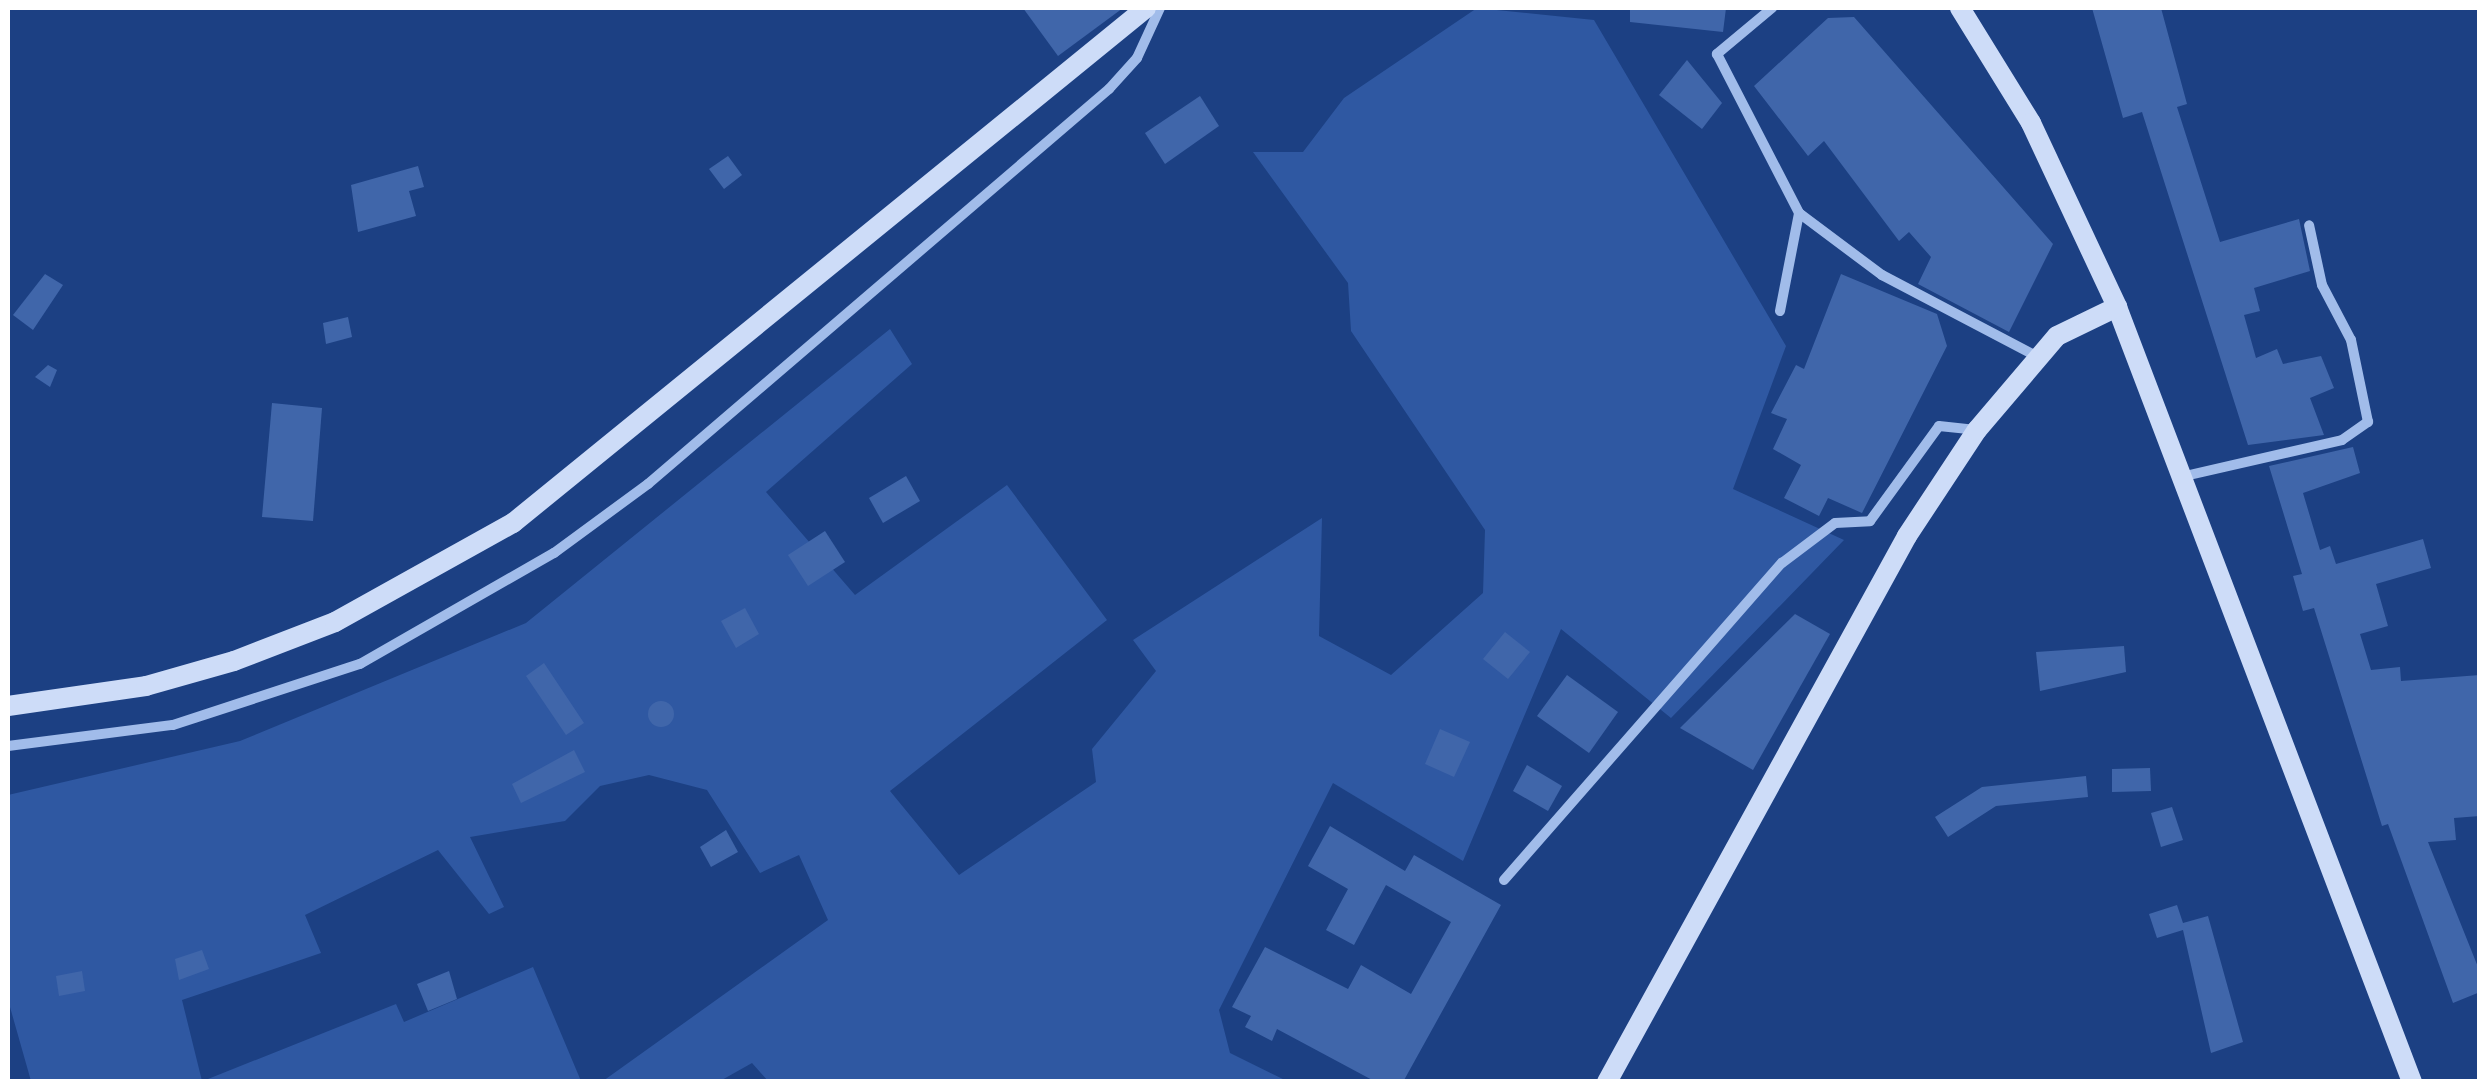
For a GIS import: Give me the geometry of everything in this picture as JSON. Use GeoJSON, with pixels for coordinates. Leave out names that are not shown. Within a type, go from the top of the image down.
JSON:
{"type":"FeatureCollection","features":[{"type":"Feature","properties":{"kind":"main road"},"geometry":{"type":"LineString","coordinates":[[8,706],[146,686],[234,662],[335,622],[512,523],[1146,8]]}},
{"type":"Feature","properties":{"kind":"main road"},"geometry":{"type":"LineString","coordinates":[[1967,10],[2030,123],[2117,307],[2185,476],[2320,857],[2412,1082]]}},
{"type":"Feature","properties":{"kind":"main road"},"geometry":{"type":"LineString","coordinates":[[1607,1082],[1743,820],[1977,430],[2038,357],[2082,320],[2117,307]]}},
{"type":"Feature","properties":{"kind":"street"},"geometry":{"type":"LineString","coordinates":[[8,746],[173,726],[360,664],[554,554],[648,484],[1109,89],[1137,58],[1160,8]]}},
{"type":"Feature","properties":{"kind":"street"},"geometry":{"type":"LineString","coordinates":[[1772,8],[1716,54],[1800,213],[1882,275],[2038,357]]}},
{"type":"Feature","properties":{"kind":"street"},"geometry":{"type":"LineString","coordinates":[[1780,311],[1800,213]]}},
{"type":"Feature","properties":{"kind":"street"},"geometry":{"type":"LineString","coordinates":[[2185,476],[2342,440],[2368,422],[2351,340],[2322,285],[2309,225]]}},
{"type":"Feature","properties":{"kind":"street"},"geometry":{"type":"LineString","coordinates":[[1504,880],[1782,564],[1835,523],[1870,521],[1939,426],[1977,430]]}},
{"type":"Feature","properties":{"kind":"shaded area"},"geometry":{"type":"Polygon","coordinates":[[[1477,8],[1594,20],[1786,346],[1733,489],[1844,540],[1671,718],[1561,629],[1463,861],[1333,783],[1219,1010],[1230,1053],[1287,1081],[769,1082],[752,1063],[720,1081],[603,1081],[828,920],[799,855],[760,873],[707,790],[649,775],[600,786],[565,821],[470,837],[504,907],[489,914],[438,850],[305,915],[321,953],[182,1000],[202,1081],[31,1081],[8,1000],[8,795],[240,741],[526,623],[890,329],[912,364],[766,492],[855,595],[1007,485],[1107,620],[890,791],[959,875],[1096,782],[1092,749],[1156,671],[1133,640],[1322,518],[1319,636],[1391,675],[1483,593],[1485,530],[1351,331],[1348,283],[1253,152],[1303,152],[1344,98],[1477,8]]]}},
{"type":"Feature","properties":{"kind":"shaded area"},"geometry":{"type":"Polygon","coordinates":[[[533,967],[581,1081],[203,1081],[396,1004],[404,1022],[533,967]]]}},
{"type":"Feature","properties":{"kind":"building"},"geometry":{"type":"Polygon","coordinates":[[[1023,8],[1123,8],[1058,56],[1023,8]]]}},
{"type":"Feature","properties":{"kind":"building"},"geometry":{"type":"Polygon","coordinates":[[[1630,8],[1726,8],[1723,32],[1630,22],[1630,8]]]}},
{"type":"Feature","properties":{"kind":"building"},"geometry":{"type":"Polygon","coordinates":[[[2092,8],[2161,8],[2187,104],[2177,107],[2220,242],[2299,219],[2310,271],[2254,288],[2260,311],[2244,315],[2256,358],[2277,349],[2283,364],[2321,356],[2334,388],[2310,398],[2324,435],[2248,445],[2142,112],[2123,118],[2092,8]]]}},
{"type":"Feature","properties":{"kind":"building"},"geometry":{"type":"Polygon","coordinates":[[[1854,17],[2053,244],[2009,332],[1918,284],[1931,257],[1909,232],[1899,241],[1824,141],[1808,156],[1754,86],[1828,18],[1854,17]]]}},
{"type":"Feature","properties":{"kind":"building"},"geometry":{"type":"Polygon","coordinates":[[[1687,60],[1722,103],[1702,129],[1659,95],[1687,60]]]}},
{"type":"Feature","properties":{"kind":"building"},"geometry":{"type":"Polygon","coordinates":[[[1200,96],[1219,126],[1165,164],[1145,133],[1200,96]]]}},
{"type":"Feature","properties":{"kind":"building"},"geometry":{"type":"Polygon","coordinates":[[[728,156],[742,175],[724,189],[709,169],[728,156]]]}},
{"type":"Feature","properties":{"kind":"building"},"geometry":{"type":"Polygon","coordinates":[[[418,166],[424,187],[409,191],[416,216],[358,232],[351,185],[418,166]]]}},
{"type":"Feature","properties":{"kind":"building"},"geometry":{"type":"Polygon","coordinates":[[[45,274],[63,285],[33,330],[13,315],[45,274]]]}},
{"type":"Feature","properties":{"kind":"building"},"geometry":{"type":"Polygon","coordinates":[[[1841,274],[1937,314],[1947,346],[1862,513],[1828,498],[1819,516],[1784,498],[1801,465],[1773,449],[1787,419],[1771,413],[1796,365],[1804,369],[1841,274]]]}},
{"type":"Feature","properties":{"kind":"building"},"geometry":{"type":"Polygon","coordinates":[[[348,317],[352,337],[326,344],[323,323],[348,317]]]}},
{"type":"Feature","properties":{"kind":"building"},"geometry":{"type":"Polygon","coordinates":[[[48,365],[57,370],[50,387],[35,377],[48,365]]]}},
{"type":"Feature","properties":{"kind":"building"},"geometry":{"type":"Polygon","coordinates":[[[272,403],[322,408],[313,521],[262,517],[272,403]]]}},
{"type":"Feature","properties":{"kind":"building"},"geometry":{"type":"Polygon","coordinates":[[[2353,447],[2360,473],[2303,493],[2320,550],[2330,546],[2336,564],[2423,539],[2431,568],[2376,584],[2388,626],[2360,634],[2371,670],[2400,667],[2401,681],[2480,675],[2480,816],[2454,818],[2456,840],[2428,842],[2480,972],[2480,992],[2453,1003],[2388,824],[2382,826],[2314,608],[2303,611],[2293,576],[2302,574],[2269,466],[2353,447]]]}},
{"type":"Feature","properties":{"kind":"building"},"geometry":{"type":"Polygon","coordinates":[[[906,476],[920,501],[883,523],[869,498],[906,476]]]}},
{"type":"Feature","properties":{"kind":"building"},"geometry":{"type":"Polygon","coordinates":[[[825,531],[845,562],[808,586],[788,555],[825,531]]]}},
{"type":"Feature","properties":{"kind":"building"},"geometry":{"type":"Polygon","coordinates":[[[745,608],[759,634],[736,648],[721,621],[745,608]]]}},
{"type":"Feature","properties":{"kind":"building"},"geometry":{"type":"Polygon","coordinates":[[[1795,614],[1830,634],[1753,770],[1680,728],[1795,614]]]}},
{"type":"Feature","properties":{"kind":"building"},"geometry":{"type":"Polygon","coordinates":[[[1505,632],[1530,652],[1508,679],[1483,659],[1505,632]]]}},
{"type":"Feature","properties":{"kind":"building"},"geometry":{"type":"Polygon","coordinates":[[[2124,646],[2126,672],[2040,691],[2036,652],[2124,646]]]}},
{"type":"Feature","properties":{"kind":"building"},"geometry":{"type":"Polygon","coordinates":[[[544,663],[584,723],[566,735],[526,676],[544,663]]]}},
{"type":"Feature","properties":{"kind":"building"},"geometry":{"type":"Polygon","coordinates":[[[1567,675],[1618,712],[1589,753],[1537,716],[1567,675]]]}},
{"type":"Feature","properties":{"kind":"building"},"geometry":{"type":"Polygon","coordinates":[[[661,701],[670,705],[674,714],[670,723],[661,727],[652,723],[648,714],[652,705],[661,701]]]}},
{"type":"Feature","properties":{"kind":"building"},"geometry":{"type":"Polygon","coordinates":[[[1440,729],[1470,742],[1454,777],[1425,764],[1440,729]]]}},
{"type":"Feature","properties":{"kind":"building"},"geometry":{"type":"Polygon","coordinates":[[[574,750],[585,772],[521,803],[512,784],[574,750]]]}},
{"type":"Feature","properties":{"kind":"building"},"geometry":{"type":"Polygon","coordinates":[[[1527,765],[1562,786],[1548,811],[1513,791],[1527,765]]]}},
{"type":"Feature","properties":{"kind":"building"},"geometry":{"type":"Polygon","coordinates":[[[2150,768],[2151,791],[2112,792],[2112,769],[2150,768]]]}},
{"type":"Feature","properties":{"kind":"building"},"geometry":{"type":"Polygon","coordinates":[[[2086,776],[2088,797],[1996,806],[1948,837],[1935,817],[1982,787],[2086,776]]]}},
{"type":"Feature","properties":{"kind":"building"},"geometry":{"type":"Polygon","coordinates":[[[2172,807],[2183,840],[2161,847],[2151,813],[2172,807]]]}},
{"type":"Feature","properties":{"kind":"building"},"geometry":{"type":"Polygon","coordinates":[[[1330,826],[1405,871],[1414,855],[1501,905],[1403,1082],[1376,1082],[1277,1029],[1272,1041],[1245,1027],[1251,1016],[1232,1007],[1265,947],[1348,989],[1361,965],[1411,994],[1451,922],[1386,885],[1354,945],[1326,930],[1348,889],[1308,866],[1330,826]]]}},
{"type":"Feature","properties":{"kind":"building"},"geometry":{"type":"Polygon","coordinates":[[[726,830],[738,852],[711,867],[700,847],[726,830]]]}},
{"type":"Feature","properties":{"kind":"building"},"geometry":{"type":"Polygon","coordinates":[[[2177,905],[2183,923],[2208,916],[2243,1042],[2211,1053],[2183,930],[2157,938],[2149,914],[2177,905]]]}},
{"type":"Feature","properties":{"kind":"building"},"geometry":{"type":"Polygon","coordinates":[[[202,950],[209,969],[179,980],[175,959],[202,950]]]}},
{"type":"Feature","properties":{"kind":"building"},"geometry":{"type":"Polygon","coordinates":[[[82,971],[85,991],[59,996],[56,976],[82,971]]]}},
{"type":"Feature","properties":{"kind":"building"},"geometry":{"type":"Polygon","coordinates":[[[449,971],[457,999],[428,1011],[417,984],[449,971]]]}}]}
